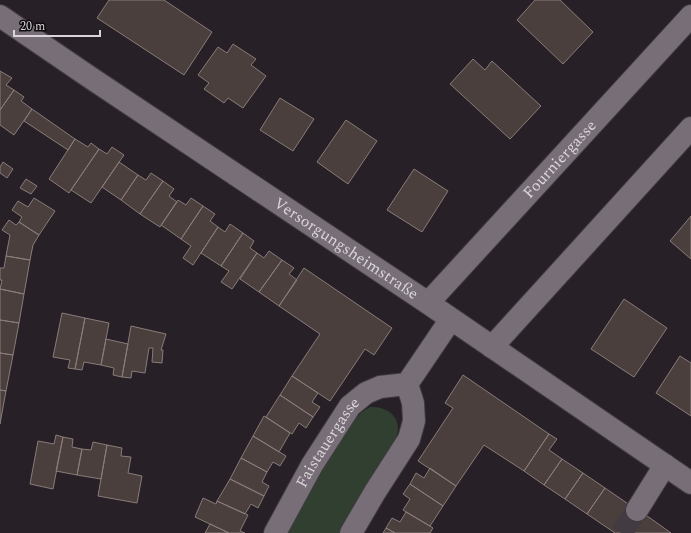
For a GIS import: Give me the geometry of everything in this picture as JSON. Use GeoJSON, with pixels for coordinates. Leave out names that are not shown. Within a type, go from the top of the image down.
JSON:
{"type":"FeatureCollection","features":[{"type":"Feature","properties":{"kind":"street","name":"Versorgungsheimstraße"},"geometry":{"type":"LineString","coordinates":[[0,16],[94,81],[428,303],[691,483]]}},
{"type":"Feature","properties":{"kind":"street","name":"Fourniergasse"},"geometry":{"type":"LineString","coordinates":[[428,303],[691,16]]}},
{"type":"Feature","properties":{"kind":"street"},"geometry":{"type":"LineString","coordinates":[[492,347],[691,128]]}},
{"type":"Feature","properties":{"kind":"street"},"geometry":{"type":"LineString","coordinates":[[351,533],[409,439],[414,421],[413,403],[407,384],[451,319]]}},
{"type":"Feature","properties":{"kind":"street","name":"Faistauergasse"},"geometry":{"type":"LineString","coordinates":[[275,533],[312,465],[350,406],[366,393],[380,387],[407,384]]}},
{"type":"Feature","properties":{"kind":"street"},"geometry":{"type":"LineString","coordinates":[[637,510],[665,465]]}},
{"type":"Feature","properties":{"kind":"green space"},"geometry":{"type":"Polygon","coordinates":[[[370,407],[382,408],[392,414],[397,423],[397,435],[390,449],[356,502],[340,533],[288,533],[347,427],[362,412],[370,407]]]}},
{"type":"Feature","properties":{"kind":"building"},"geometry":{"type":"Polygon","coordinates":[[[109,0],[164,0],[212,32],[184,75],[97,18],[109,0]]]}},
{"type":"Feature","properties":{"kind":"building"},"geometry":{"type":"Polygon","coordinates":[[[535,0],[560,0],[593,32],[563,64],[517,20],[535,0]]]}},
{"type":"Feature","properties":{"kind":"building"},"geometry":{"type":"Polygon","coordinates":[[[233,44],[256,59],[251,65],[266,76],[243,108],[228,98],[224,103],[204,89],[209,83],[198,75],[218,47],[227,53],[233,44]]]}},
{"type":"Feature","properties":{"kind":"building"},"geometry":{"type":"Polygon","coordinates":[[[473,59],[485,70],[492,61],[541,106],[510,139],[450,84],[473,59]]]}},
{"type":"Feature","properties":{"kind":"building"},"geometry":{"type":"Polygon","coordinates":[[[0,71],[12,78],[6,85],[14,90],[0,110],[0,71]]]}},
{"type":"Feature","properties":{"kind":"building"},"geometry":{"type":"Polygon","coordinates":[[[14,90],[24,97],[21,101],[32,109],[14,135],[0,125],[0,110],[14,90]]]}},
{"type":"Feature","properties":{"kind":"building"},"geometry":{"type":"Polygon","coordinates":[[[280,98],[314,119],[293,151],[260,130],[280,98]]]}},
{"type":"Feature","properties":{"kind":"building"},"geometry":{"type":"Polygon","coordinates":[[[32,109],[75,139],[68,150],[24,121],[32,109]]]}},
{"type":"Feature","properties":{"kind":"building"},"geometry":{"type":"Polygon","coordinates":[[[346,120],[377,141],[348,184],[317,162],[346,120]]]}},
{"type":"Feature","properties":{"kind":"building"},"geometry":{"type":"Polygon","coordinates":[[[75,139],[88,147],[91,143],[99,149],[69,193],[49,179],[75,139]]]}},
{"type":"Feature","properties":{"kind":"building"},"geometry":{"type":"Polygon","coordinates":[[[112,147],[124,155],[91,203],[71,190],[99,149],[107,154],[112,147]]]}},
{"type":"Feature","properties":{"kind":"building"},"geometry":{"type":"Polygon","coordinates":[[[3,162],[13,169],[7,178],[0,173],[0,167],[3,162]]]}},
{"type":"Feature","properties":{"kind":"building"},"geometry":{"type":"Polygon","coordinates":[[[119,162],[138,175],[121,200],[102,187],[119,162]]]}},
{"type":"Feature","properties":{"kind":"building"},"geometry":{"type":"Polygon","coordinates":[[[414,169],[448,191],[422,232],[387,210],[414,169]]]}},
{"type":"Feature","properties":{"kind":"building"},"geometry":{"type":"Polygon","coordinates":[[[151,173],[163,181],[140,214],[121,200],[138,175],[146,180],[151,173]]]}},
{"type":"Feature","properties":{"kind":"building"},"geometry":{"type":"Polygon","coordinates":[[[26,179],[37,186],[31,194],[20,188],[26,179]]]}},
{"type":"Feature","properties":{"kind":"building"},"geometry":{"type":"Polygon","coordinates":[[[163,181],[174,189],[169,196],[177,202],[160,227],[140,214],[163,181]]]}},
{"type":"Feature","properties":{"kind":"building"},"geometry":{"type":"Polygon","coordinates":[[[34,198],[55,211],[39,235],[19,222],[22,217],[12,210],[18,201],[28,207],[34,198]]]}},
{"type":"Feature","properties":{"kind":"building"},"geometry":{"type":"Polygon","coordinates":[[[191,198],[203,206],[181,239],[161,225],[178,200],[186,205],[191,198]]]}},
{"type":"Feature","properties":{"kind":"building"},"geometry":{"type":"Polygon","coordinates":[[[203,206],[215,214],[210,221],[218,227],[193,265],[183,258],[191,246],[181,239],[203,206]]]}},
{"type":"Feature","properties":{"kind":"building"},"geometry":{"type":"Polygon","coordinates":[[[691,216],[691,259],[670,241],[691,216]]]}},
{"type":"Feature","properties":{"kind":"building"},"geometry":{"type":"Polygon","coordinates":[[[9,220],[16,225],[19,222],[39,235],[33,245],[30,260],[6,256],[10,235],[2,230],[9,220]]]}},
{"type":"Feature","properties":{"kind":"building"},"geometry":{"type":"Polygon","coordinates":[[[230,224],[243,233],[221,266],[201,253],[218,227],[225,232],[230,224]]]}},
{"type":"Feature","properties":{"kind":"building"},"geometry":{"type":"Polygon","coordinates":[[[243,233],[254,241],[250,248],[257,253],[232,289],[221,282],[229,271],[221,266],[243,233]]]}},
{"type":"Feature","properties":{"kind":"building"},"geometry":{"type":"Polygon","coordinates":[[[269,251],[282,260],[259,292],[240,279],[257,253],[264,258],[269,251]]]}},
{"type":"Feature","properties":{"kind":"building"},"geometry":{"type":"Polygon","coordinates":[[[6,256],[30,260],[24,294],[0,289],[2,280],[0,280],[0,268],[4,268],[6,256]]]}},
{"type":"Feature","properties":{"kind":"building"},"geometry":{"type":"Polygon","coordinates":[[[282,260],[294,268],[289,274],[297,280],[279,306],[259,292],[282,260]]]}},
{"type":"Feature","properties":{"kind":"building"},"geometry":{"type":"Polygon","coordinates":[[[304,268],[392,328],[374,355],[365,349],[330,401],[292,376],[320,334],[279,306],[304,268]]]}},
{"type":"Feature","properties":{"kind":"building"},"geometry":{"type":"Polygon","coordinates":[[[0,289],[24,294],[19,323],[0,320],[0,289]]]}},
{"type":"Feature","properties":{"kind":"building"},"geometry":{"type":"Polygon","coordinates":[[[624,299],[667,328],[634,377],[591,349],[624,299]]]}},
{"type":"Feature","properties":{"kind":"building"},"geometry":{"type":"Polygon","coordinates":[[[62,313],[85,318],[75,369],[68,368],[70,360],[53,357],[62,313]]]}},
{"type":"Feature","properties":{"kind":"building"},"geometry":{"type":"Polygon","coordinates":[[[85,318],[109,323],[101,365],[84,362],[82,370],[75,369],[85,318]]]}},
{"type":"Feature","properties":{"kind":"building"},"geometry":{"type":"Polygon","coordinates":[[[0,320],[19,323],[13,355],[0,353],[0,320]]]}},
{"type":"Feature","properties":{"kind":"building"},"geometry":{"type":"Polygon","coordinates":[[[131,326],[166,334],[161,350],[163,350],[162,363],[152,362],[153,348],[149,348],[145,373],[132,371],[131,378],[122,377],[131,326]]]}},
{"type":"Feature","properties":{"kind":"building"},"geometry":{"type":"Polygon","coordinates":[[[106,339],[128,344],[122,377],[113,375],[114,368],[101,365],[106,339]]]}},
{"type":"Feature","properties":{"kind":"building"},"geometry":{"type":"Polygon","coordinates":[[[0,353],[13,355],[6,391],[0,390],[0,353]]]}},
{"type":"Feature","properties":{"kind":"building"},"geometry":{"type":"Polygon","coordinates":[[[680,356],[691,363],[691,416],[656,393],[680,356]]]}},
{"type":"Feature","properties":{"kind":"building"},"geometry":{"type":"Polygon","coordinates":[[[463,375],[549,434],[524,471],[484,445],[456,486],[418,461],[453,408],[445,403],[463,375]]]}},
{"type":"Feature","properties":{"kind":"building"},"geometry":{"type":"Polygon","coordinates":[[[292,376],[318,393],[312,402],[320,407],[313,417],[280,395],[292,376]]]}},
{"type":"Feature","properties":{"kind":"building"},"geometry":{"type":"Polygon","coordinates":[[[0,390],[6,391],[0,424],[0,390]]]}},
{"type":"Feature","properties":{"kind":"building"},"geometry":{"type":"Polygon","coordinates":[[[280,395],[313,417],[306,428],[299,423],[292,434],[266,417],[280,395]]]}},
{"type":"Feature","properties":{"kind":"building"},"geometry":{"type":"Polygon","coordinates":[[[264,416],[290,433],[279,452],[253,436],[264,416]]]}},
{"type":"Feature","properties":{"kind":"building"},"geometry":{"type":"Polygon","coordinates":[[[549,434],[557,439],[549,450],[562,459],[544,485],[524,471],[549,434]]]}},
{"type":"Feature","properties":{"kind":"building"},"geometry":{"type":"Polygon","coordinates":[[[56,435],[63,437],[53,489],[30,484],[38,441],[54,444],[56,435]]]}},
{"type":"Feature","properties":{"kind":"building"},"geometry":{"type":"Polygon","coordinates":[[[253,436],[286,456],[280,466],[273,462],[267,472],[241,458],[253,436]]]}},
{"type":"Feature","properties":{"kind":"building"},"geometry":{"type":"Polygon","coordinates":[[[63,437],[73,439],[72,447],[82,449],[77,475],[56,471],[63,437]]]}},
{"type":"Feature","properties":{"kind":"building"},"geometry":{"type":"Polygon","coordinates":[[[93,442],[107,445],[101,479],[77,475],[82,449],[91,450],[93,442]]]}},
{"type":"Feature","properties":{"kind":"building"},"geometry":{"type":"Polygon","coordinates":[[[107,445],[122,448],[121,456],[131,457],[128,473],[142,476],[137,503],[98,496],[107,445]]]}},
{"type":"Feature","properties":{"kind":"building"},"geometry":{"type":"Polygon","coordinates":[[[241,458],[267,472],[262,482],[269,486],[264,496],[230,479],[241,458]]]}},
{"type":"Feature","properties":{"kind":"building"},"geometry":{"type":"Polygon","coordinates":[[[562,459],[583,473],[565,499],[544,485],[562,459]]]}},
{"type":"Feature","properties":{"kind":"building"},"geometry":{"type":"Polygon","coordinates":[[[430,468],[456,486],[443,506],[410,484],[416,473],[424,478],[430,468]]]}},
{"type":"Feature","properties":{"kind":"building"},"geometry":{"type":"Polygon","coordinates":[[[583,473],[605,488],[587,514],[565,499],[583,473]]]}},
{"type":"Feature","properties":{"kind":"building"},"geometry":{"type":"Polygon","coordinates":[[[230,479],[264,496],[258,508],[251,504],[245,514],[217,501],[230,479]]]}},
{"type":"Feature","properties":{"kind":"building"},"geometry":{"type":"Polygon","coordinates":[[[410,484],[443,506],[430,526],[403,510],[410,499],[403,494],[410,484]]]}},
{"type":"Feature","properties":{"kind":"building"},"geometry":{"type":"Polygon","coordinates":[[[605,488],[637,510],[621,533],[615,533],[587,514],[605,488]]]}},
{"type":"Feature","properties":{"kind":"building"},"geometry":{"type":"Polygon","coordinates":[[[203,498],[216,504],[217,501],[248,515],[240,531],[245,533],[229,533],[195,517],[203,498]]]}},
{"type":"Feature","properties":{"kind":"building"},"geometry":{"type":"Polygon","coordinates":[[[637,510],[650,518],[671,533],[621,533],[637,510]]]}},
{"type":"Feature","properties":{"kind":"building"},"geometry":{"type":"Polygon","coordinates":[[[406,512],[433,528],[430,533],[395,533],[386,528],[392,518],[400,522],[406,512]]]}},
{"type":"Feature","properties":{"kind":"building"},"geometry":{"type":"Polygon","coordinates":[[[210,524],[229,533],[205,533],[210,524]]]}},
{"type":"Feature","properties":{"kind":"building"},"geometry":{"type":"Polygon","coordinates":[[[386,528],[395,533],[383,533],[386,528]]]}},
{"type":"Feature","properties":{"kind":"tunnel"},"geometry":{"type":"LineString","coordinates":[[621,533],[637,510]]}}]}
